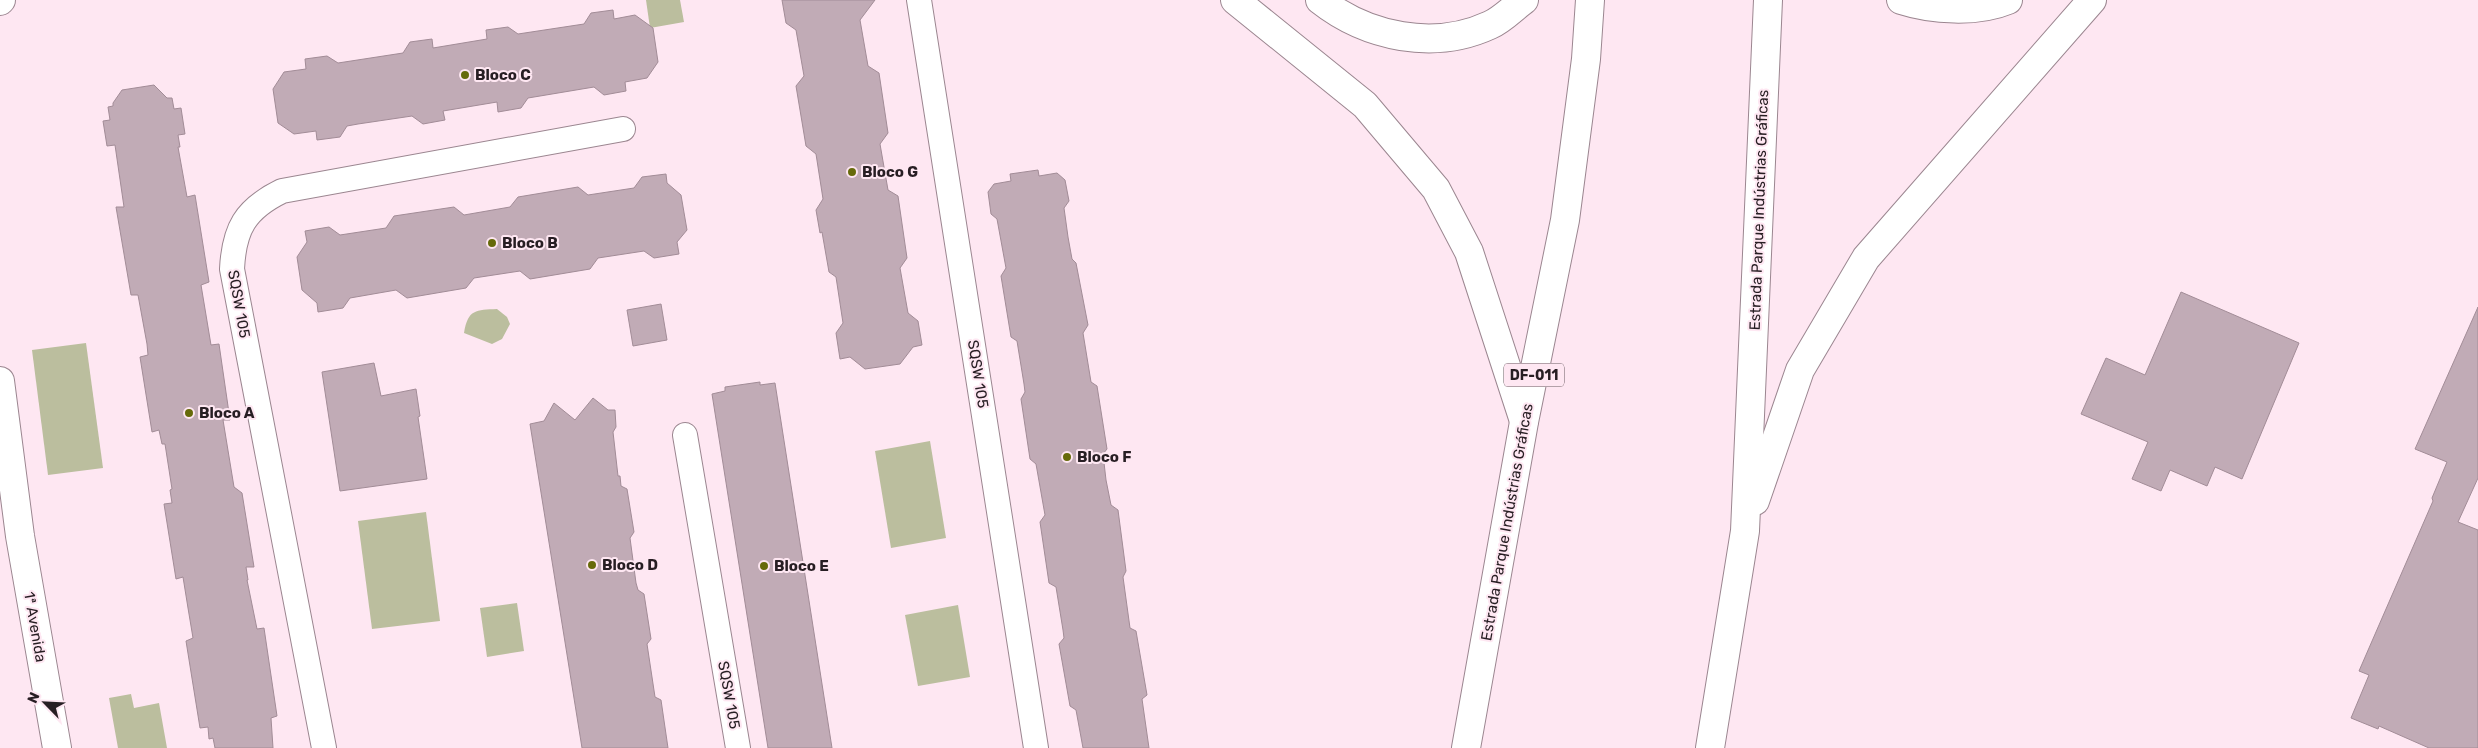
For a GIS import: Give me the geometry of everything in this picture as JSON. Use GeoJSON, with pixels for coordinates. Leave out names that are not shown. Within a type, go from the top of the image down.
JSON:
{"type":"FeatureCollection","features":[{"type":"Feature","properties":{"kind":"main road"},"geometry":{"type":"LineString","coordinates":[[1235,0],[1365,105],[1436,189],[1469,252],[1524,422]]}},
{"type":"Feature","properties":{"kind":"main road"},"geometry":{"type":"LineString","coordinates":[[1320,0],[1338,14],[1357,23],[1414,39],[1453,36],[1491,25],[1524,0]]}},
{"type":"Feature","properties":{"kind":"main road","name":"Estrada Parque Indústrias Gráficas"},"geometry":{"type":"LineString","coordinates":[[1466,748],[1524,422],[1565,220],[1586,59],[1590,0]]}},
{"type":"Feature","properties":{"kind":"main road","name":"Estrada Parque Indústrias Gráficas"},"geometry":{"type":"LineString","coordinates":[[1710,748],[1745,531],[1768,0]]}},
{"type":"Feature","properties":{"kind":"main road"},"geometry":{"type":"LineString","coordinates":[[1901,0],[1918,6],[1958,7],[1994,6],[2008,0]]}},
{"type":"Feature","properties":{"kind":"main road"},"geometry":{"type":"LineString","coordinates":[[1745,531],[1800,370],[1866,258],[2092,0]]}},
{"type":"Feature","properties":{"kind":"main road","name":"1ª Avenida"},"geometry":{"type":"LineString","coordinates":[[0,381],[10,535],[57,748]]}},
{"type":"Feature","properties":{"kind":"street","name":"SQSW 105"},"geometry":{"type":"LineString","coordinates":[[919,0],[1036,748]]}},
{"type":"Feature","properties":{"kind":"street","name":"SQSW 105"},"geometry":{"type":"LineString","coordinates":[[324,748],[232,270],[233,246],[238,231],[258,205],[282,191],[622,129]]}},
{"type":"Feature","properties":{"kind":"street","name":"SQSW 105"},"geometry":{"type":"LineString","coordinates":[[684,435],[738,748]]}},
{"type":"Feature","properties":{"kind":"green space"},"geometry":{"type":"Polygon","coordinates":[[[646,0],[680,0],[684,22],[650,28],[646,0]]]}},
{"type":"Feature","properties":{"kind":"green space"},"geometry":{"type":"Polygon","coordinates":[[[497,309],[507,317],[510,324],[502,339],[492,344],[464,333],[468,319],[474,312],[497,309]]]}},
{"type":"Feature","properties":{"kind":"green space"},"geometry":{"type":"Polygon","coordinates":[[[86,343],[103,468],[48,475],[32,350],[86,343]]]}},
{"type":"Feature","properties":{"kind":"green space"},"geometry":{"type":"Polygon","coordinates":[[[930,441],[946,538],[891,548],[875,451],[930,441]]]}},
{"type":"Feature","properties":{"kind":"green space"},"geometry":{"type":"Polygon","coordinates":[[[426,512],[440,621],[372,629],[358,521],[426,512]]]}},
{"type":"Feature","properties":{"kind":"green space"},"geometry":{"type":"Polygon","coordinates":[[[517,603],[524,651],[487,657],[480,608],[517,603]]]}},
{"type":"Feature","properties":{"kind":"green space"},"geometry":{"type":"Polygon","coordinates":[[[958,605],[970,677],[918,686],[905,615],[958,605]]]}},
{"type":"Feature","properties":{"kind":"green space"},"geometry":{"type":"Polygon","coordinates":[[[131,694],[134,708],[159,703],[167,748],[118,748],[109,698],[131,694]]]}},
{"type":"Feature","properties":{"kind":"building","name":"Bloco G"},"geometry":{"type":"Polygon","coordinates":[[[782,0],[875,0],[860,20],[868,66],[879,73],[888,133],[880,144],[888,190],[898,196],[907,258],[900,268],[908,313],[918,321],[922,345],[913,347],[900,364],[865,369],[850,357],[840,359],[836,333],[843,323],[836,277],[829,272],[822,232],[820,233],[816,210],[823,199],[816,154],[806,146],[796,86],[804,76],[796,30],[786,23],[782,0]]]}},
{"type":"Feature","properties":{"kind":"building","name":"Bloco C"},"geometry":{"type":"Polygon","coordinates":[[[613,10],[614,19],[635,15],[653,28],[658,62],[647,78],[625,82],[626,91],[604,95],[594,87],[528,98],[521,108],[498,112],[497,102],[443,111],[445,120],[423,124],[412,116],[358,124],[347,126],[340,137],[317,140],[316,131],[294,134],[278,123],[273,89],[284,72],[306,69],[305,59],[327,56],[338,63],[403,53],[410,42],[432,39],[433,48],[487,39],[486,30],[508,27],[518,34],[584,24],[591,13],[613,10]]]}},
{"type":"Feature","properties":{"kind":"building","name":"Bloco A"},"geometry":{"type":"Polygon","coordinates":[[[154,85],[167,98],[172,98],[174,109],[181,108],[185,134],[178,135],[180,147],[178,147],[187,197],[195,195],[209,282],[201,285],[211,345],[219,344],[230,420],[223,420],[234,487],[242,493],[254,567],[246,567],[247,580],[257,629],[264,628],[277,716],[271,718],[273,748],[215,748],[213,738],[209,739],[208,727],[200,728],[186,641],[193,638],[183,577],[176,579],[164,504],[172,503],[170,490],[172,489],[165,444],[162,444],[159,430],[152,432],[140,357],[148,355],[147,344],[138,295],[131,295],[116,207],[124,207],[115,145],[107,146],[103,121],[110,120],[108,107],[113,106],[122,90],[154,85]]]}},
{"type":"Feature","properties":{"kind":"building","name":"Bloco F"},"geometry":{"type":"Polygon","coordinates":[[[1038,170],[1039,176],[1057,173],[1065,180],[1069,201],[1064,208],[1068,237],[1072,259],[1076,263],[1088,325],[1083,333],[1091,382],[1097,386],[1107,449],[1103,454],[1106,480],[1111,505],[1118,510],[1126,571],[1123,577],[1130,628],[1136,631],[1147,695],[1142,699],[1149,748],[1083,748],[1076,710],[1070,706],[1059,644],[1064,638],[1056,587],[1049,583],[1040,522],[1045,515],[1036,464],[1030,459],[1021,399],[1025,392],[1024,384],[1017,341],[1011,337],[1001,276],[1006,268],[997,219],[991,214],[988,192],[994,184],[1011,181],[1010,174],[1038,170]]]}},
{"type":"Feature","properties":{"kind":"building","name":"Bloco B"},"geometry":{"type":"Polygon","coordinates":[[[666,174],[667,183],[681,195],[687,230],[677,242],[679,254],[654,258],[644,251],[598,258],[590,269],[530,279],[520,271],[474,278],[466,288],[407,298],[396,290],[350,298],[343,308],[318,312],[317,303],[302,290],[297,257],[307,242],[305,231],[329,227],[340,235],[386,228],[394,216],[454,207],[464,215],[510,207],[518,197],[578,187],[588,195],[634,188],[642,177],[666,174]]]}},
{"type":"Feature","properties":{"kind":"building"},"geometry":{"type":"Polygon","coordinates":[[[2181,292],[2299,343],[2242,479],[2215,467],[2207,486],[2170,470],[2161,491],[2132,479],[2148,442],[2081,414],[2106,358],[2145,375],[2181,292]]]}},
{"type":"Feature","properties":{"kind":"building"},"geometry":{"type":"Polygon","coordinates":[[[661,304],[667,340],[633,346],[627,310],[661,304]]]}},
{"type":"Feature","properties":{"kind":"building"},"geometry":{"type":"Polygon","coordinates":[[[2478,307],[2478,478],[2458,522],[2478,530],[2478,748],[2429,748],[2379,726],[2378,729],[2351,718],[2369,675],[2359,671],[2433,501],[2432,498],[2447,462],[2415,449],[2478,307]]]}},
{"type":"Feature","properties":{"kind":"building"},"geometry":{"type":"Polygon","coordinates":[[[374,363],[381,396],[416,389],[427,479],[340,491],[322,372],[374,363]]]}},
{"type":"Feature","properties":{"kind":"building","name":"Bloco E"},"geometry":{"type":"Polygon","coordinates":[[[760,382],[760,385],[775,383],[832,748],[768,748],[712,394],[725,391],[725,387],[760,382]]]}},
{"type":"Feature","properties":{"kind":"building","name":"Bloco D"},"geometry":{"type":"Polygon","coordinates":[[[593,398],[608,410],[615,410],[616,427],[613,432],[618,476],[620,476],[621,486],[627,489],[634,532],[630,538],[636,583],[638,590],[644,594],[651,639],[647,644],[655,697],[661,700],[668,748],[582,748],[530,424],[544,421],[554,403],[575,420],[593,398]]]}},
{"type":"Feature","properties":{"kind":"place","name":"Bloco C"},"geometry":{"type":"Point","coordinates":[465,75]}},
{"type":"Feature","properties":{"kind":"place","name":"Bloco G"},"geometry":{"type":"Point","coordinates":[852,172]}},
{"type":"Feature","properties":{"kind":"place","name":"Bloco B"},"geometry":{"type":"Point","coordinates":[492,243]}},
{"type":"Feature","properties":{"kind":"place","name":"Bloco A"},"geometry":{"type":"Point","coordinates":[189,413]}},
{"type":"Feature","properties":{"kind":"place","name":"Bloco F"},"geometry":{"type":"Point","coordinates":[1067,457]}},
{"type":"Feature","properties":{"kind":"place","name":"Bloco D"},"geometry":{"type":"Point","coordinates":[592,565]}},
{"type":"Feature","properties":{"kind":"place","name":"Bloco E"},"geometry":{"type":"Point","coordinates":[764,566]}}]}
